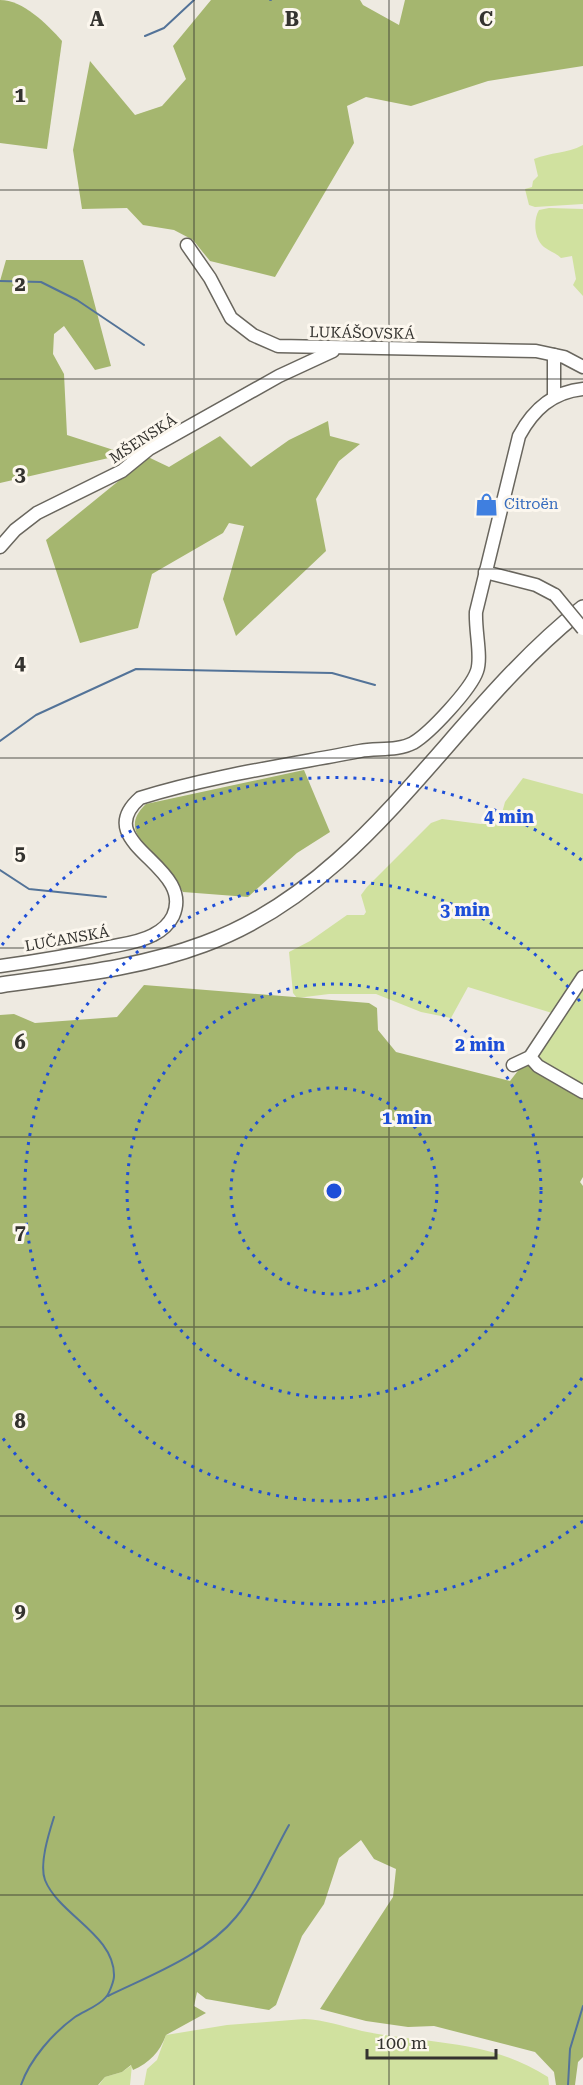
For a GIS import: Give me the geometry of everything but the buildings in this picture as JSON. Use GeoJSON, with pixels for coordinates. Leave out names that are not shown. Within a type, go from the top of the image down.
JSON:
{"type":"FeatureCollection","features":[{"type":"Feature","properties":{"kind":"main road"},"geometry":{"type":"LineString","coordinates":[[0,985],[130,967],[167,957],[242,928],[283,904],[316,880],[368,833],[514,670],[540,643],[583,608]]}},
{"type":"Feature","properties":{"kind":"street","name":"LUKÁŠOVSKÁ"},"geometry":{"type":"LineString","coordinates":[[187,245],[210,278],[231,318],[253,335],[278,346],[536,351],[564,357],[583,367]]}},
{"type":"Feature","properties":{"kind":"street","name":"MŠENSKÁ"},"geometry":{"type":"LineString","coordinates":[[0,547],[15,530],[37,513],[122,471],[150,449],[279,376],[340,349]]}},
{"type":"Feature","properties":{"kind":"street"},"geometry":{"type":"LineString","coordinates":[[554,397],[555,355]]}},
{"type":"Feature","properties":{"kind":"street"},"geometry":{"type":"LineString","coordinates":[[583,389],[554,397],[534,412],[519,436],[485,572],[536,585],[555,595],[583,629]]}},
{"type":"Feature","properties":{"kind":"street","name":"LUČANSKÁ"},"geometry":{"type":"LineString","coordinates":[[0,966],[72,955],[140,940],[160,931],[167,925],[172,917],[176,899],[171,881],[138,849],[128,833],[125,818],[130,806],[140,798],[337,756],[413,743],[470,683],[479,664],[475,630],[485,572]]}},
{"type":"Feature","properties":{"kind":"street"},"geometry":{"type":"LineString","coordinates":[[513,1065],[530,1057],[583,976]]}},
{"type":"Feature","properties":{"kind":"street"},"geometry":{"type":"LineString","coordinates":[[530,1057],[538,1066],[583,1092]]}},
{"type":"Feature","properties":{"kind":"green space"},"geometry":{"type":"Polygon","coordinates":[[[0,0],[26,8],[62,41],[47,149],[0,143],[0,0]]]}},
{"type":"Feature","properties":{"kind":"green space"},"geometry":{"type":"Polygon","coordinates":[[[211,0],[360,0],[363,5],[399,25],[405,0],[583,0],[583,66],[488,81],[411,106],[366,97],[347,106],[354,143],[275,277],[210,261],[193,240],[174,230],[143,225],[127,208],[82,209],[73,150],[90,61],[135,115],[162,106],[186,79],[173,46],[211,0]]]}},
{"type":"Feature","properties":{"kind":"green space"},"geometry":{"type":"Polygon","coordinates":[[[583,145],[583,204],[535,207],[529,205],[525,189],[532,187],[533,181],[538,176],[534,159],[583,145]]]}},
{"type":"Feature","properties":{"kind":"green space"},"geometry":{"type":"Polygon","coordinates":[[[583,209],[583,296],[573,285],[576,279],[572,256],[561,258],[544,247],[538,239],[537,214],[539,210],[583,209]]]}},
{"type":"Feature","properties":{"kind":"green space"},"geometry":{"type":"Polygon","coordinates":[[[6,260],[83,260],[111,366],[95,370],[64,326],[54,334],[53,354],[64,374],[67,435],[126,454],[0,483],[0,281],[6,260]]]}},
{"type":"Feature","properties":{"kind":"green space"},"geometry":{"type":"Polygon","coordinates":[[[328,421],[330,436],[360,444],[339,461],[316,499],[326,551],[236,636],[223,599],[244,526],[229,523],[223,533],[152,574],[138,628],[80,643],[46,540],[148,457],[169,467],[220,436],[251,467],[289,440],[328,421]]]}},
{"type":"Feature","properties":{"kind":"green space"},"geometry":{"type":"Polygon","coordinates":[[[304,770],[330,832],[297,853],[248,897],[183,892],[171,872],[137,833],[135,824],[138,814],[146,804],[304,770]]]}},
{"type":"Feature","properties":{"kind":"green space"},"geometry":{"type":"Polygon","coordinates":[[[523,778],[583,794],[583,971],[555,1011],[552,1013],[468,987],[451,1018],[421,1012],[376,994],[329,994],[297,998],[293,993],[289,952],[310,941],[347,915],[364,915],[366,912],[361,895],[431,823],[442,819],[481,824],[500,820],[505,802],[523,778]]]}},
{"type":"Feature","properties":{"kind":"green space"},"geometry":{"type":"Polygon","coordinates":[[[583,983],[583,1087],[541,1061],[539,1053],[583,983]]]}},
{"type":"Feature","properties":{"kind":"green space"},"geometry":{"type":"Polygon","coordinates":[[[144,985],[369,1003],[377,1008],[378,1030],[396,1052],[510,1081],[524,1063],[583,1096],[583,1177],[580,1182],[583,1186],[583,2057],[578,2062],[575,2085],[556,2085],[554,2072],[535,2052],[434,2026],[408,2027],[366,2021],[320,2009],[393,1897],[396,1869],[374,1859],[361,1840],[339,1858],[324,1904],[302,1936],[276,2005],[269,2010],[206,1999],[197,1992],[194,2006],[206,2013],[166,2035],[161,2047],[153,2056],[133,2070],[131,2065],[122,2072],[105,2077],[98,2085],[0,2085],[0,1015],[14,1014],[35,1023],[117,1017],[144,985]]]}},
{"type":"Feature","properties":{"kind":"green space"},"geometry":{"type":"Polygon","coordinates":[[[304,2019],[362,2031],[480,2049],[525,2064],[548,2077],[549,2085],[144,2085],[147,2069],[157,2060],[166,2035],[227,2025],[304,2019]]]}},
{"type":"Feature","properties":{"kind":"green space"},"geometry":{"type":"Polygon","coordinates":[[[132,2065],[130,2085],[99,2085],[105,2077],[122,2072],[132,2065]]]}},
{"type":"Feature","properties":{"kind":"waterway"},"geometry":{"type":"LineString","coordinates":[[145,36],[164,28],[194,0]]}},
{"type":"Feature","properties":{"kind":"waterway"},"geometry":{"type":"LineString","coordinates":[[0,281],[41,282],[77,300],[144,345]]}},
{"type":"Feature","properties":{"kind":"waterway"},"geometry":{"type":"LineString","coordinates":[[0,741],[36,715],[136,669],[332,673],[375,685]]}},
{"type":"Feature","properties":{"kind":"waterway"},"geometry":{"type":"LineString","coordinates":[[0,870],[29,889],[106,897]]}},
{"type":"Feature","properties":{"kind":"waterway"},"geometry":{"type":"LineString","coordinates":[[21,2085],[43,2047],[67,2023],[103,2000],[109,1993],[114,1978],[112,1962],[106,1949],[62,1904],[45,1880],[44,1857],[54,1817]]}},
{"type":"Feature","properties":{"kind":"waterway"},"geometry":{"type":"LineString","coordinates":[[108,1996],[176,1963],[223,1930],[251,1896],[289,1825]]}},
{"type":"Feature","properties":{"kind":"waterway"},"geometry":{"type":"LineString","coordinates":[[568,2085],[570,2049],[583,2006]]}},
{"type":"Feature","properties":{"kind":"place","name":"Citroën"},"geometry":{"type":"Point","coordinates":[486,504]}}]}
